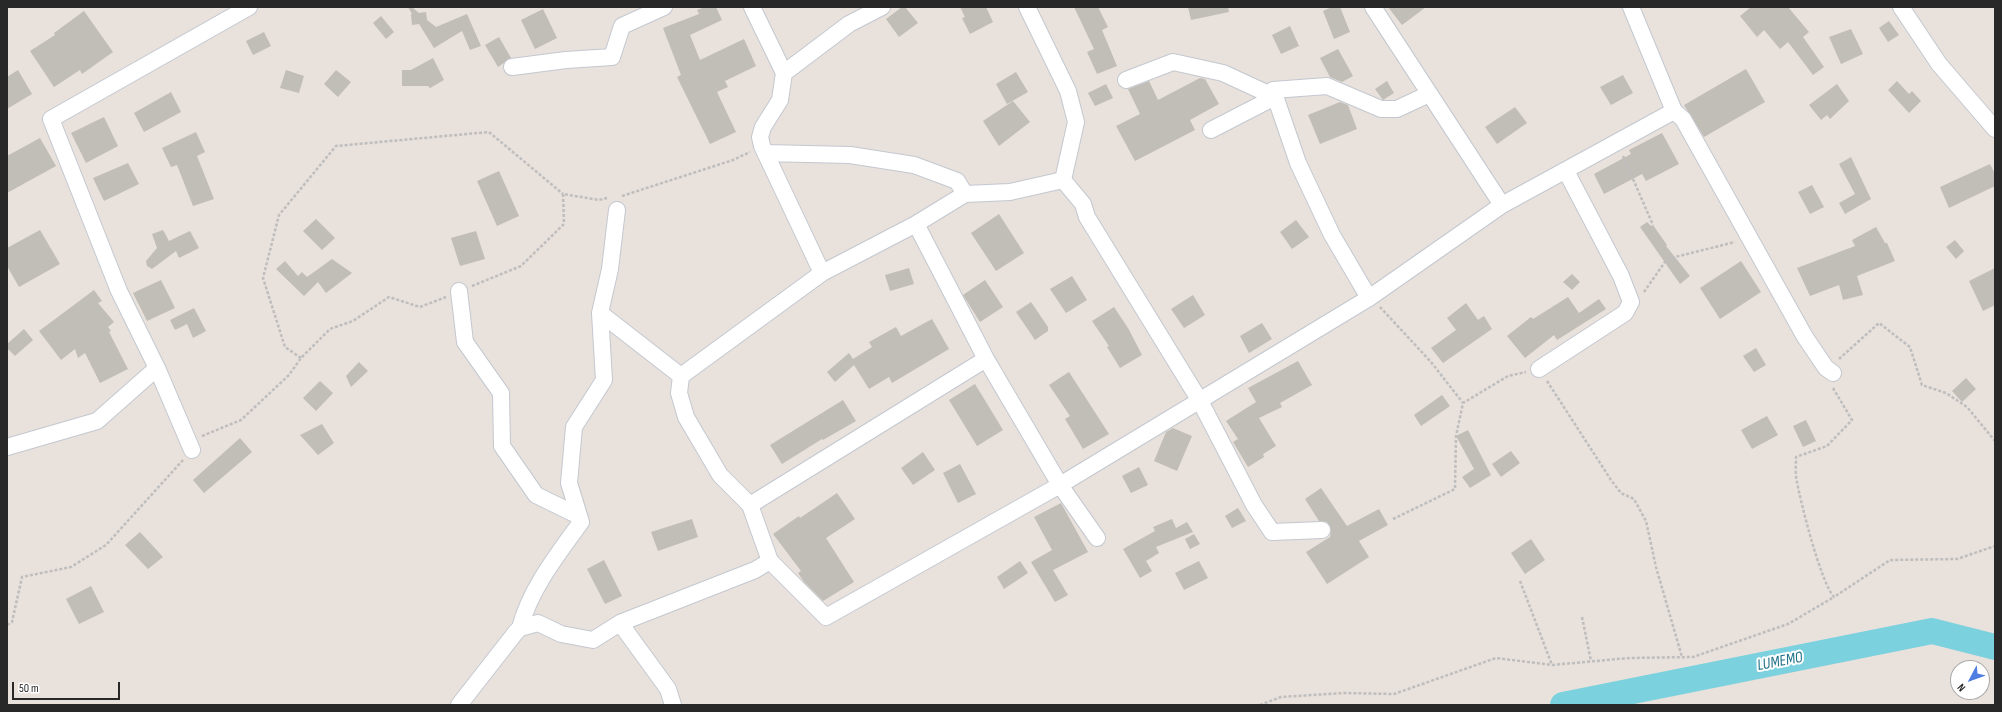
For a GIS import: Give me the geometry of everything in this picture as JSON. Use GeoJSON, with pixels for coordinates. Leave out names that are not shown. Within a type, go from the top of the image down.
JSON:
{"type":"FeatureCollection","features":[{"type":"Feature","properties":{"kind":"street"},"geometry":{"type":"LineString","coordinates":[[192,450],[157,368],[119,291],[51,119],[249,7]]}},
{"type":"Feature","properties":{"kind":"street"},"geometry":{"type":"LineString","coordinates":[[512,67],[566,60],[612,57],[622,26],[664,7]]}},
{"type":"Feature","properties":{"kind":"street"},"geometry":{"type":"LineString","coordinates":[[752,7],[784,73],[780,100],[763,127],[760,137],[764,150],[822,273]]}},
{"type":"Feature","properties":{"kind":"street"},"geometry":{"type":"LineString","coordinates":[[784,73],[848,24],[882,7]]}},
{"type":"Feature","properties":{"kind":"street"},"geometry":{"type":"LineString","coordinates":[[1027,7],[1068,91],[1076,122],[1063,180]]}},
{"type":"Feature","properties":{"kind":"street"},"geometry":{"type":"LineString","coordinates":[[1373,7],[1502,205]]}},
{"type":"Feature","properties":{"kind":"street"},"geometry":{"type":"LineString","coordinates":[[1631,7],[1674,111],[1683,119],[1805,337],[1826,368],[1833,373]]}},
{"type":"Feature","properties":{"kind":"street"},"geometry":{"type":"LineString","coordinates":[[1901,7],[1938,64],[1995,129]]}},
{"type":"Feature","properties":{"kind":"street"},"geometry":{"type":"LineString","coordinates":[[1126,80],[1173,62],[1223,73],[1276,97]]}},
{"type":"Feature","properties":{"kind":"street"},"geometry":{"type":"LineString","coordinates":[[1370,298],[1332,235],[1298,163],[1273,90],[1327,86],[1381,109],[1397,109],[1429,94]]}},
{"type":"Feature","properties":{"kind":"street"},"geometry":{"type":"LineString","coordinates":[[1211,130],[1276,97]]}},
{"type":"Feature","properties":{"kind":"street"},"geometry":{"type":"LineString","coordinates":[[1063,180],[1010,192],[965,194],[916,224],[822,273],[681,376],[679,394],[686,417],[720,475],[750,505],[770,560],[826,617],[1060,485],[1370,298],[1502,205],[1674,111]]}},
{"type":"Feature","properties":{"kind":"street"},"geometry":{"type":"LineString","coordinates":[[764,150],[850,155],[914,165],[957,181],[965,194]]}},
{"type":"Feature","properties":{"kind":"street"},"geometry":{"type":"LineString","coordinates":[[1539,370],[1625,313],[1631,302],[1621,276],[1566,171]]}},
{"type":"Feature","properties":{"kind":"street"},"geometry":{"type":"LineString","coordinates":[[1063,180],[1083,204],[1087,217],[1200,401],[1254,506],[1272,532],[1322,530]]}},
{"type":"Feature","properties":{"kind":"street"},"geometry":{"type":"LineString","coordinates":[[459,705],[520,628],[525,608],[581,522],[568,483],[574,427],[604,380],[600,313],[610,269],[616,201]]}},
{"type":"Feature","properties":{"kind":"street"},"geometry":{"type":"LineString","coordinates":[[916,224],[986,359],[1060,485],[1097,538]]}},
{"type":"Feature","properties":{"kind":"street"},"geometry":{"type":"LineString","coordinates":[[459,291],[465,342],[501,393],[502,446],[536,495],[579,516]]}},
{"type":"Feature","properties":{"kind":"street"},"geometry":{"type":"LineString","coordinates":[[600,313],[681,376]]}},
{"type":"Feature","properties":{"kind":"street"},"geometry":{"type":"LineString","coordinates":[[750,505],[986,359]]}},
{"type":"Feature","properties":{"kind":"street"},"geometry":{"type":"LineString","coordinates":[[7,448],[97,421],[157,368]]}},
{"type":"Feature","properties":{"kind":"street"},"geometry":{"type":"LineString","coordinates":[[520,628],[538,623],[561,634],[593,640],[620,623],[755,570],[770,560]]}},
{"type":"Feature","properties":{"kind":"street"},"geometry":{"type":"LineString","coordinates":[[620,623],[668,689],[673,705]]}},
{"type":"Feature","properties":{"kind":"path"},"geometry":{"type":"LineString","coordinates":[[301,358],[285,347],[263,278],[279,215],[336,146],[489,132],[564,194],[599,200],[616,201],[764,150]]}},
{"type":"Feature","properties":{"kind":"path"},"geometry":{"type":"LineString","coordinates":[[1617,143],[1653,225]]}},
{"type":"Feature","properties":{"kind":"path"},"geometry":{"type":"LineString","coordinates":[[7,625],[12,622],[22,577],[71,567],[106,545],[192,450],[201,436],[241,420],[289,375],[301,358],[330,329],[353,321],[389,297],[420,307],[522,266],[564,224],[564,194]]}},
{"type":"Feature","properties":{"kind":"path"},"geometry":{"type":"LineString","coordinates":[[1643,294],[1667,259],[1750,239]]}},
{"type":"Feature","properties":{"kind":"path"},"geometry":{"type":"LineString","coordinates":[[1370,298],[1431,362],[1463,403]]}},
{"type":"Feature","properties":{"kind":"path"},"geometry":{"type":"LineString","coordinates":[[1834,597],[1828,591],[1812,541],[1796,481],[1796,457],[1827,446],[1852,420],[1832,390],[1833,364],[1879,324],[1910,347],[1922,385],[1946,393],[1967,407],[1995,441]]}},
{"type":"Feature","properties":{"kind":"path"},"geometry":{"type":"LineString","coordinates":[[1393,519],[1455,489],[1456,436],[1463,403],[1508,376],[1539,370],[1611,480],[1621,493],[1634,499],[1646,521],[1656,568],[1682,658]]}},
{"type":"Feature","properties":{"kind":"path"},"geometry":{"type":"LineString","coordinates":[[1260,705],[1281,698],[1344,693],[1394,694],[1496,658],[1552,665],[1629,658],[1693,657],[1788,624],[1834,597],[1890,560],[1957,559],[1995,546]]}},
{"type":"Feature","properties":{"kind":"path"},"geometry":{"type":"LineString","coordinates":[[1520,581],[1552,665]]}},
{"type":"Feature","properties":{"kind":"path"},"geometry":{"type":"LineString","coordinates":[[1582,617],[1591,662]]}},
{"type":"Feature","properties":{"kind":"building"},"geometry":{"type":"Polygon","coordinates":[[[408,7],[412,7],[419,13],[426,12],[427,20],[436,27],[467,14],[481,46],[470,50],[462,31],[434,48],[419,24],[412,25],[412,14],[408,7]]]}},
{"type":"Feature","properties":{"kind":"building"},"geometry":{"type":"Polygon","coordinates":[[[705,7],[716,7],[722,20],[690,35],[700,60],[744,39],[756,66],[725,81],[728,87],[717,92],[736,132],[710,144],[677,77],[681,75],[663,28],[699,14],[697,10],[705,7]]]}},
{"type":"Feature","properties":{"kind":"building"},"geometry":{"type":"Polygon","coordinates":[[[902,7],[905,7],[918,23],[899,37],[886,19],[902,7]]]}},
{"type":"Feature","properties":{"kind":"building"},"geometry":{"type":"Polygon","coordinates":[[[960,7],[986,7],[993,22],[970,34],[962,18],[965,17],[960,7]]]}},
{"type":"Feature","properties":{"kind":"building"},"geometry":{"type":"Polygon","coordinates":[[[1074,7],[1098,7],[1108,27],[1102,30],[1117,66],[1097,74],[1087,52],[1094,49],[1074,7]]]}},
{"type":"Feature","properties":{"kind":"building"},"geometry":{"type":"Polygon","coordinates":[[[1188,7],[1228,7],[1229,12],[1191,20],[1188,7]]]}},
{"type":"Feature","properties":{"kind":"building"},"geometry":{"type":"Polygon","coordinates":[[[1332,7],[1340,7],[1350,32],[1334,39],[1323,11],[1332,7]]]}},
{"type":"Feature","properties":{"kind":"building"},"geometry":{"type":"Polygon","coordinates":[[[1388,7],[1426,7],[1402,25],[1388,7]]]}},
{"type":"Feature","properties":{"kind":"building"},"geometry":{"type":"Polygon","coordinates":[[[1751,7],[1788,7],[1809,32],[1803,37],[1824,67],[1813,75],[1788,42],[1780,49],[1764,30],[1757,37],[1740,16],[1751,7]]]}},
{"type":"Feature","properties":{"kind":"building"},"geometry":{"type":"Polygon","coordinates":[[[543,9],[557,38],[535,49],[521,20],[543,9]]]}},
{"type":"Feature","properties":{"kind":"building"},"geometry":{"type":"Polygon","coordinates":[[[84,11],[113,52],[82,74],[80,70],[54,87],[30,51],[55,35],[54,33],[84,11]]]}},
{"type":"Feature","properties":{"kind":"building"},"geometry":{"type":"Polygon","coordinates":[[[381,16],[394,32],[386,39],[373,23],[381,16]]]}},
{"type":"Feature","properties":{"kind":"building"},"geometry":{"type":"Polygon","coordinates":[[[1889,21],[1899,35],[1888,42],[1879,28],[1889,21]]]}},
{"type":"Feature","properties":{"kind":"building"},"geometry":{"type":"Polygon","coordinates":[[[1290,26],[1299,46],[1281,54],[1272,35],[1290,26]]]}},
{"type":"Feature","properties":{"kind":"building"},"geometry":{"type":"Polygon","coordinates":[[[1851,29],[1863,54],[1841,64],[1829,37],[1851,29]]]}},
{"type":"Feature","properties":{"kind":"building"},"geometry":{"type":"Polygon","coordinates":[[[264,32],[271,46],[253,55],[246,41],[264,32]]]}},
{"type":"Feature","properties":{"kind":"building"},"geometry":{"type":"Polygon","coordinates":[[[499,37],[511,58],[498,67],[485,45],[499,37]]]}},
{"type":"Feature","properties":{"kind":"building"},"geometry":{"type":"Polygon","coordinates":[[[1338,49],[1353,76],[1342,82],[1330,77],[1320,58],[1338,49]]]}},
{"type":"Feature","properties":{"kind":"building"},"geometry":{"type":"Polygon","coordinates":[[[433,58],[444,80],[430,88],[428,86],[402,86],[402,70],[411,70],[433,58]]]}},
{"type":"Feature","properties":{"kind":"building"},"geometry":{"type":"Polygon","coordinates":[[[1746,69],[1765,102],[1704,137],[1684,105],[1746,69]]]}},
{"type":"Feature","properties":{"kind":"building"},"geometry":{"type":"Polygon","coordinates":[[[18,70],[32,94],[7,109],[7,77],[18,70]]]}},
{"type":"Feature","properties":{"kind":"building"},"geometry":{"type":"Polygon","coordinates":[[[286,70],[304,76],[299,93],[280,88],[286,70]]]}},
{"type":"Feature","properties":{"kind":"building"},"geometry":{"type":"Polygon","coordinates":[[[336,70],[351,82],[338,97],[324,84],[336,70]]]}},
{"type":"Feature","properties":{"kind":"building"},"geometry":{"type":"Polygon","coordinates":[[[1016,72],[1028,92],[1007,104],[996,84],[1016,72]]]}},
{"type":"Feature","properties":{"kind":"building"},"geometry":{"type":"Polygon","coordinates":[[[1623,75],[1633,93],[1611,105],[1600,87],[1623,75]]]}},
{"type":"Feature","properties":{"kind":"building"},"geometry":{"type":"Polygon","coordinates":[[[1200,78],[1205,79],[1219,104],[1190,120],[1195,130],[1135,161],[1116,126],[1140,114],[1128,89],[1149,81],[1158,100],[1200,78]]]}},
{"type":"Feature","properties":{"kind":"building"},"geometry":{"type":"Polygon","coordinates":[[[1387,81],[1394,93],[1383,100],[1375,89],[1387,81]]]}},
{"type":"Feature","properties":{"kind":"building"},"geometry":{"type":"Polygon","coordinates":[[[1897,81],[1909,94],[1912,91],[1921,101],[1909,113],[1888,90],[1897,81]]]}},
{"type":"Feature","properties":{"kind":"building"},"geometry":{"type":"Polygon","coordinates":[[[1106,84],[1113,98],[1095,106],[1088,93],[1106,84]]]}},
{"type":"Feature","properties":{"kind":"building"},"geometry":{"type":"Polygon","coordinates":[[[1837,84],[1849,101],[1830,119],[1827,115],[1821,120],[1809,105],[1837,84]]]}},
{"type":"Feature","properties":{"kind":"building"},"geometry":{"type":"Polygon","coordinates":[[[171,92],[181,112],[144,132],[134,113],[171,92]]]}},
{"type":"Feature","properties":{"kind":"building"},"geometry":{"type":"Polygon","coordinates":[[[1013,101],[1030,122],[999,146],[983,121],[1013,101]]]}},
{"type":"Feature","properties":{"kind":"building"},"geometry":{"type":"Polygon","coordinates":[[[1340,102],[1348,105],[1357,129],[1320,144],[1308,115],[1340,102]]]}},
{"type":"Feature","properties":{"kind":"building"},"geometry":{"type":"Polygon","coordinates":[[[1515,107],[1527,123],[1497,144],[1485,127],[1515,107]]]}},
{"type":"Feature","properties":{"kind":"building"},"geometry":{"type":"Polygon","coordinates":[[[104,117],[118,146],[86,163],[71,133],[104,117]]]}},
{"type":"Feature","properties":{"kind":"building"},"geometry":{"type":"Polygon","coordinates":[[[196,132],[205,152],[197,156],[214,199],[193,206],[177,165],[171,167],[162,148],[196,132]]]}},
{"type":"Feature","properties":{"kind":"building"},"geometry":{"type":"Polygon","coordinates":[[[1662,133],[1679,164],[1646,181],[1642,174],[1604,194],[1594,174],[1631,154],[1629,150],[1662,133]]]}},
{"type":"Feature","properties":{"kind":"building"},"geometry":{"type":"Polygon","coordinates":[[[40,138],[56,166],[7,193],[7,156],[40,138]]]}},
{"type":"Feature","properties":{"kind":"building"},"geometry":{"type":"Polygon","coordinates":[[[1851,157],[1871,199],[1845,214],[1839,203],[1855,194],[1839,164],[1851,157]]]}},
{"type":"Feature","properties":{"kind":"building"},"geometry":{"type":"Polygon","coordinates":[[[128,163],[139,184],[104,201],[93,178],[128,163]]]}},
{"type":"Feature","properties":{"kind":"building"},"geometry":{"type":"Polygon","coordinates":[[[1990,164],[1995,174],[1995,186],[1949,208],[1940,187],[1990,164]]]}},
{"type":"Feature","properties":{"kind":"building"},"geometry":{"type":"Polygon","coordinates":[[[499,171],[519,216],[497,226],[477,181],[499,171]]]}},
{"type":"Feature","properties":{"kind":"building"},"geometry":{"type":"Polygon","coordinates":[[[1812,185],[1824,207],[1810,214],[1798,192],[1812,185]]]}},
{"type":"Feature","properties":{"kind":"building"},"geometry":{"type":"Polygon","coordinates":[[[999,214],[1024,253],[996,271],[971,233],[999,214]]]}},
{"type":"Feature","properties":{"kind":"building"},"geometry":{"type":"Polygon","coordinates":[[[316,219],[335,238],[322,250],[303,231],[316,219]]]}},
{"type":"Feature","properties":{"kind":"building"},"geometry":{"type":"Polygon","coordinates":[[[1296,220],[1309,237],[1292,249],[1280,232],[1296,220]]]}},
{"type":"Feature","properties":{"kind":"building"},"geometry":{"type":"Polygon","coordinates":[[[1647,222],[1651,226],[1653,225],[1667,245],[1666,246],[1690,276],[1680,284],[1640,227],[1647,222]]]}},
{"type":"Feature","properties":{"kind":"building"},"geometry":{"type":"Polygon","coordinates":[[[1876,227],[1885,243],[1887,243],[1895,261],[1857,276],[1863,295],[1843,300],[1839,285],[1810,296],[1797,268],[1855,246],[1852,240],[1876,227]]]}},
{"type":"Feature","properties":{"kind":"building"},"geometry":{"type":"Polygon","coordinates":[[[40,230],[60,264],[19,287],[7,266],[7,248],[40,230]]]}},
{"type":"Feature","properties":{"kind":"building"},"geometry":{"type":"Polygon","coordinates":[[[163,230],[169,241],[190,231],[199,248],[179,258],[176,251],[152,269],[147,266],[146,261],[157,248],[152,234],[163,230]]]}},
{"type":"Feature","properties":{"kind":"building"},"geometry":{"type":"Polygon","coordinates":[[[476,231],[485,259],[460,266],[451,238],[476,231]]]}},
{"type":"Feature","properties":{"kind":"building"},"geometry":{"type":"Polygon","coordinates":[[[1955,240],[1964,251],[1956,259],[1946,247],[1955,240]]]}},
{"type":"Feature","properties":{"kind":"building"},"geometry":{"type":"Polygon","coordinates":[[[332,259],[352,273],[326,293],[318,282],[304,296],[276,269],[285,261],[298,276],[302,272],[307,277],[332,259]]]}},
{"type":"Feature","properties":{"kind":"building"},"geometry":{"type":"Polygon","coordinates":[[[1741,261],[1761,292],[1720,319],[1700,288],[1741,261]]]}},
{"type":"Feature","properties":{"kind":"building"},"geometry":{"type":"Polygon","coordinates":[[[909,268],[914,284],[890,291],[885,275],[909,268]]]}},
{"type":"Feature","properties":{"kind":"building"},"geometry":{"type":"Polygon","coordinates":[[[1995,268],[1995,305],[1983,311],[1969,281],[1995,268]]]}},
{"type":"Feature","properties":{"kind":"building"},"geometry":{"type":"Polygon","coordinates":[[[1572,274],[1580,282],[1572,290],[1563,282],[1572,274]]]}},
{"type":"Feature","properties":{"kind":"building"},"geometry":{"type":"Polygon","coordinates":[[[1072,276],[1087,300],[1066,313],[1050,289],[1072,276]]]}},
{"type":"Feature","properties":{"kind":"building"},"geometry":{"type":"Polygon","coordinates":[[[161,280],[175,308],[147,321],[133,293],[161,280]]]}},
{"type":"Feature","properties":{"kind":"building"},"geometry":{"type":"Polygon","coordinates":[[[985,280],[1003,307],[980,322],[963,295],[985,280]]]}},
{"type":"Feature","properties":{"kind":"building"},"geometry":{"type":"Polygon","coordinates":[[[94,290],[102,301],[98,303],[114,322],[108,327],[111,331],[109,332],[128,369],[100,383],[85,353],[78,358],[75,349],[61,360],[39,331],[94,290]]]}},
{"type":"Feature","properties":{"kind":"building"},"geometry":{"type":"Polygon","coordinates":[[[1193,295],[1205,315],[1184,328],[1171,309],[1193,295]]]}},
{"type":"Feature","properties":{"kind":"building"},"geometry":{"type":"Polygon","coordinates":[[[1568,297],[1579,313],[1599,299],[1606,309],[1557,340],[1554,335],[1525,358],[1507,336],[1531,317],[1533,319],[1568,297]]]}},
{"type":"Feature","properties":{"kind":"building"},"geometry":{"type":"Polygon","coordinates":[[[1031,302],[1048,327],[1048,331],[1035,340],[1016,312],[1031,302]]]}},
{"type":"Feature","properties":{"kind":"building"},"geometry":{"type":"Polygon","coordinates":[[[1466,303],[1478,320],[1484,316],[1492,329],[1443,363],[1431,348],[1456,330],[1447,318],[1466,303]]]}},
{"type":"Feature","properties":{"kind":"building"},"geometry":{"type":"Polygon","coordinates":[[[1114,307],[1128,328],[1142,355],[1120,368],[1107,347],[1109,346],[1092,321],[1114,307]]]}},
{"type":"Feature","properties":{"kind":"building"},"geometry":{"type":"Polygon","coordinates":[[[194,308],[206,331],[193,338],[187,324],[175,330],[170,320],[194,308]]]}},
{"type":"Feature","properties":{"kind":"building"},"geometry":{"type":"Polygon","coordinates":[[[932,319],[949,349],[892,383],[889,377],[869,389],[854,365],[835,382],[827,372],[849,353],[853,359],[872,347],[869,342],[896,327],[901,336],[932,319]]]}},
{"type":"Feature","properties":{"kind":"building"},"geometry":{"type":"Polygon","coordinates":[[[1262,323],[1272,339],[1249,353],[1240,336],[1262,323]]]}},
{"type":"Feature","properties":{"kind":"building"},"geometry":{"type":"Polygon","coordinates":[[[24,329],[33,340],[15,356],[7,348],[7,344],[24,329]]]}},
{"type":"Feature","properties":{"kind":"building"},"geometry":{"type":"Polygon","coordinates":[[[1756,348],[1766,365],[1754,372],[1743,356],[1756,348]]]}},
{"type":"Feature","properties":{"kind":"building"},"geometry":{"type":"Polygon","coordinates":[[[1298,361],[1312,385],[1280,403],[1282,407],[1259,418],[1276,446],[1263,454],[1264,457],[1248,467],[1233,442],[1238,439],[1226,421],[1256,402],[1248,388],[1298,361]]]}},
{"type":"Feature","properties":{"kind":"building"},"geometry":{"type":"Polygon","coordinates":[[[359,362],[368,371],[351,387],[346,376],[359,362]]]}},
{"type":"Feature","properties":{"kind":"building"},"geometry":{"type":"Polygon","coordinates":[[[1069,372],[1109,434],[1083,449],[1065,419],[1070,416],[1049,385],[1069,372]]]}},
{"type":"Feature","properties":{"kind":"building"},"geometry":{"type":"Polygon","coordinates":[[[1966,378],[1976,389],[1962,402],[1952,391],[1966,378]]]}},
{"type":"Feature","properties":{"kind":"building"},"geometry":{"type":"Polygon","coordinates":[[[320,381],[333,393],[316,411],[303,398],[320,381]]]}},
{"type":"Feature","properties":{"kind":"building"},"geometry":{"type":"Polygon","coordinates":[[[975,384],[1003,430],[977,446],[949,400],[975,384]]]}},
{"type":"Feature","properties":{"kind":"building"},"geometry":{"type":"Polygon","coordinates":[[[1442,395],[1450,406],[1421,426],[1414,415],[1442,395]]]}},
{"type":"Feature","properties":{"kind":"building"},"geometry":{"type":"Polygon","coordinates":[[[843,400],[856,421],[823,440],[822,439],[782,464],[770,445],[843,400]]]}},
{"type":"Feature","properties":{"kind":"building"},"geometry":{"type":"Polygon","coordinates":[[[1767,416],[1778,435],[1752,449],[1741,430],[1767,416]]]}},
{"type":"Feature","properties":{"kind":"building"},"geometry":{"type":"Polygon","coordinates":[[[1806,420],[1816,441],[1803,447],[1793,426],[1806,420]]]}},
{"type":"Feature","properties":{"kind":"building"},"geometry":{"type":"Polygon","coordinates":[[[322,424],[334,443],[318,455],[300,435],[322,424]]]}},
{"type":"Feature","properties":{"kind":"building"},"geometry":{"type":"Polygon","coordinates":[[[1173,428],[1192,436],[1177,471],[1154,461],[1166,432],[1173,428]]]}},
{"type":"Feature","properties":{"kind":"building"},"geometry":{"type":"Polygon","coordinates":[[[1468,430],[1491,475],[1470,488],[1462,477],[1474,469],[1456,436],[1468,430]]]}},
{"type":"Feature","properties":{"kind":"building"},"geometry":{"type":"Polygon","coordinates":[[[240,438],[252,452],[204,493],[193,480],[240,438]]]}},
{"type":"Feature","properties":{"kind":"building"},"geometry":{"type":"Polygon","coordinates":[[[1511,451],[1520,463],[1501,477],[1492,464],[1511,451]]]}},
{"type":"Feature","properties":{"kind":"building"},"geometry":{"type":"Polygon","coordinates":[[[923,452],[935,470],[913,485],[901,468],[923,452]]]}},
{"type":"Feature","properties":{"kind":"building"},"geometry":{"type":"Polygon","coordinates":[[[960,464],[976,494],[958,503],[943,473],[960,464]]]}},
{"type":"Feature","properties":{"kind":"building"},"geometry":{"type":"Polygon","coordinates":[[[1139,467],[1148,485],[1131,493],[1122,476],[1139,467]]]}},
{"type":"Feature","properties":{"kind":"building"},"geometry":{"type":"Polygon","coordinates":[[[1321,488],[1347,526],[1379,509],[1388,525],[1359,541],[1369,557],[1327,584],[1306,552],[1330,537],[1331,530],[1327,522],[1319,521],[1305,499],[1321,488]]]}},
{"type":"Feature","properties":{"kind":"building"},"geometry":{"type":"Polygon","coordinates":[[[837,493],[855,519],[826,538],[854,582],[823,601],[804,582],[798,573],[801,571],[773,534],[837,493]]]}},
{"type":"Feature","properties":{"kind":"building"},"geometry":{"type":"Polygon","coordinates":[[[1061,503],[1088,552],[1053,570],[1068,595],[1055,602],[1031,562],[1052,550],[1034,517],[1061,503]]]}},
{"type":"Feature","properties":{"kind":"building"},"geometry":{"type":"Polygon","coordinates":[[[1238,508],[1246,521],[1232,528],[1225,516],[1238,508]]]}},
{"type":"Feature","properties":{"kind":"building"},"geometry":{"type":"Polygon","coordinates":[[[692,519],[698,537],[658,551],[651,532],[692,519]]]}},
{"type":"Feature","properties":{"kind":"building"},"geometry":{"type":"Polygon","coordinates":[[[1172,519],[1176,528],[1187,522],[1193,532],[1156,547],[1159,553],[1146,561],[1152,571],[1140,578],[1123,549],[1155,531],[1153,527],[1172,519]]]}},
{"type":"Feature","properties":{"kind":"building"},"geometry":{"type":"Polygon","coordinates":[[[140,532],[163,557],[148,569],[125,545],[140,532]]]}},
{"type":"Feature","properties":{"kind":"building"},"geometry":{"type":"Polygon","coordinates":[[[1194,534],[1200,544],[1190,549],[1185,539],[1194,534]]]}},
{"type":"Feature","properties":{"kind":"building"},"geometry":{"type":"Polygon","coordinates":[[[1531,539],[1545,560],[1525,574],[1511,553],[1531,539]]]}},
{"type":"Feature","properties":{"kind":"building"},"geometry":{"type":"Polygon","coordinates":[[[604,560],[622,596],[605,604],[587,569],[604,560]]]}},
{"type":"Feature","properties":{"kind":"building"},"geometry":{"type":"Polygon","coordinates":[[[1020,561],[1028,573],[1004,589],[997,577],[1020,561]]]}},
{"type":"Feature","properties":{"kind":"building"},"geometry":{"type":"Polygon","coordinates":[[[1199,561],[1208,578],[1184,590],[1175,573],[1199,561]]]}},
{"type":"Feature","properties":{"kind":"building"},"geometry":{"type":"Polygon","coordinates":[[[91,586],[104,612],[79,624],[66,599],[91,586]]]}},
{"type":"Feature","properties":{"kind":"waterway","name":"LUMEMO"},"geometry":{"type":"LineString","coordinates":[[1563,705],[1932,631],[1995,647]]}}]}
